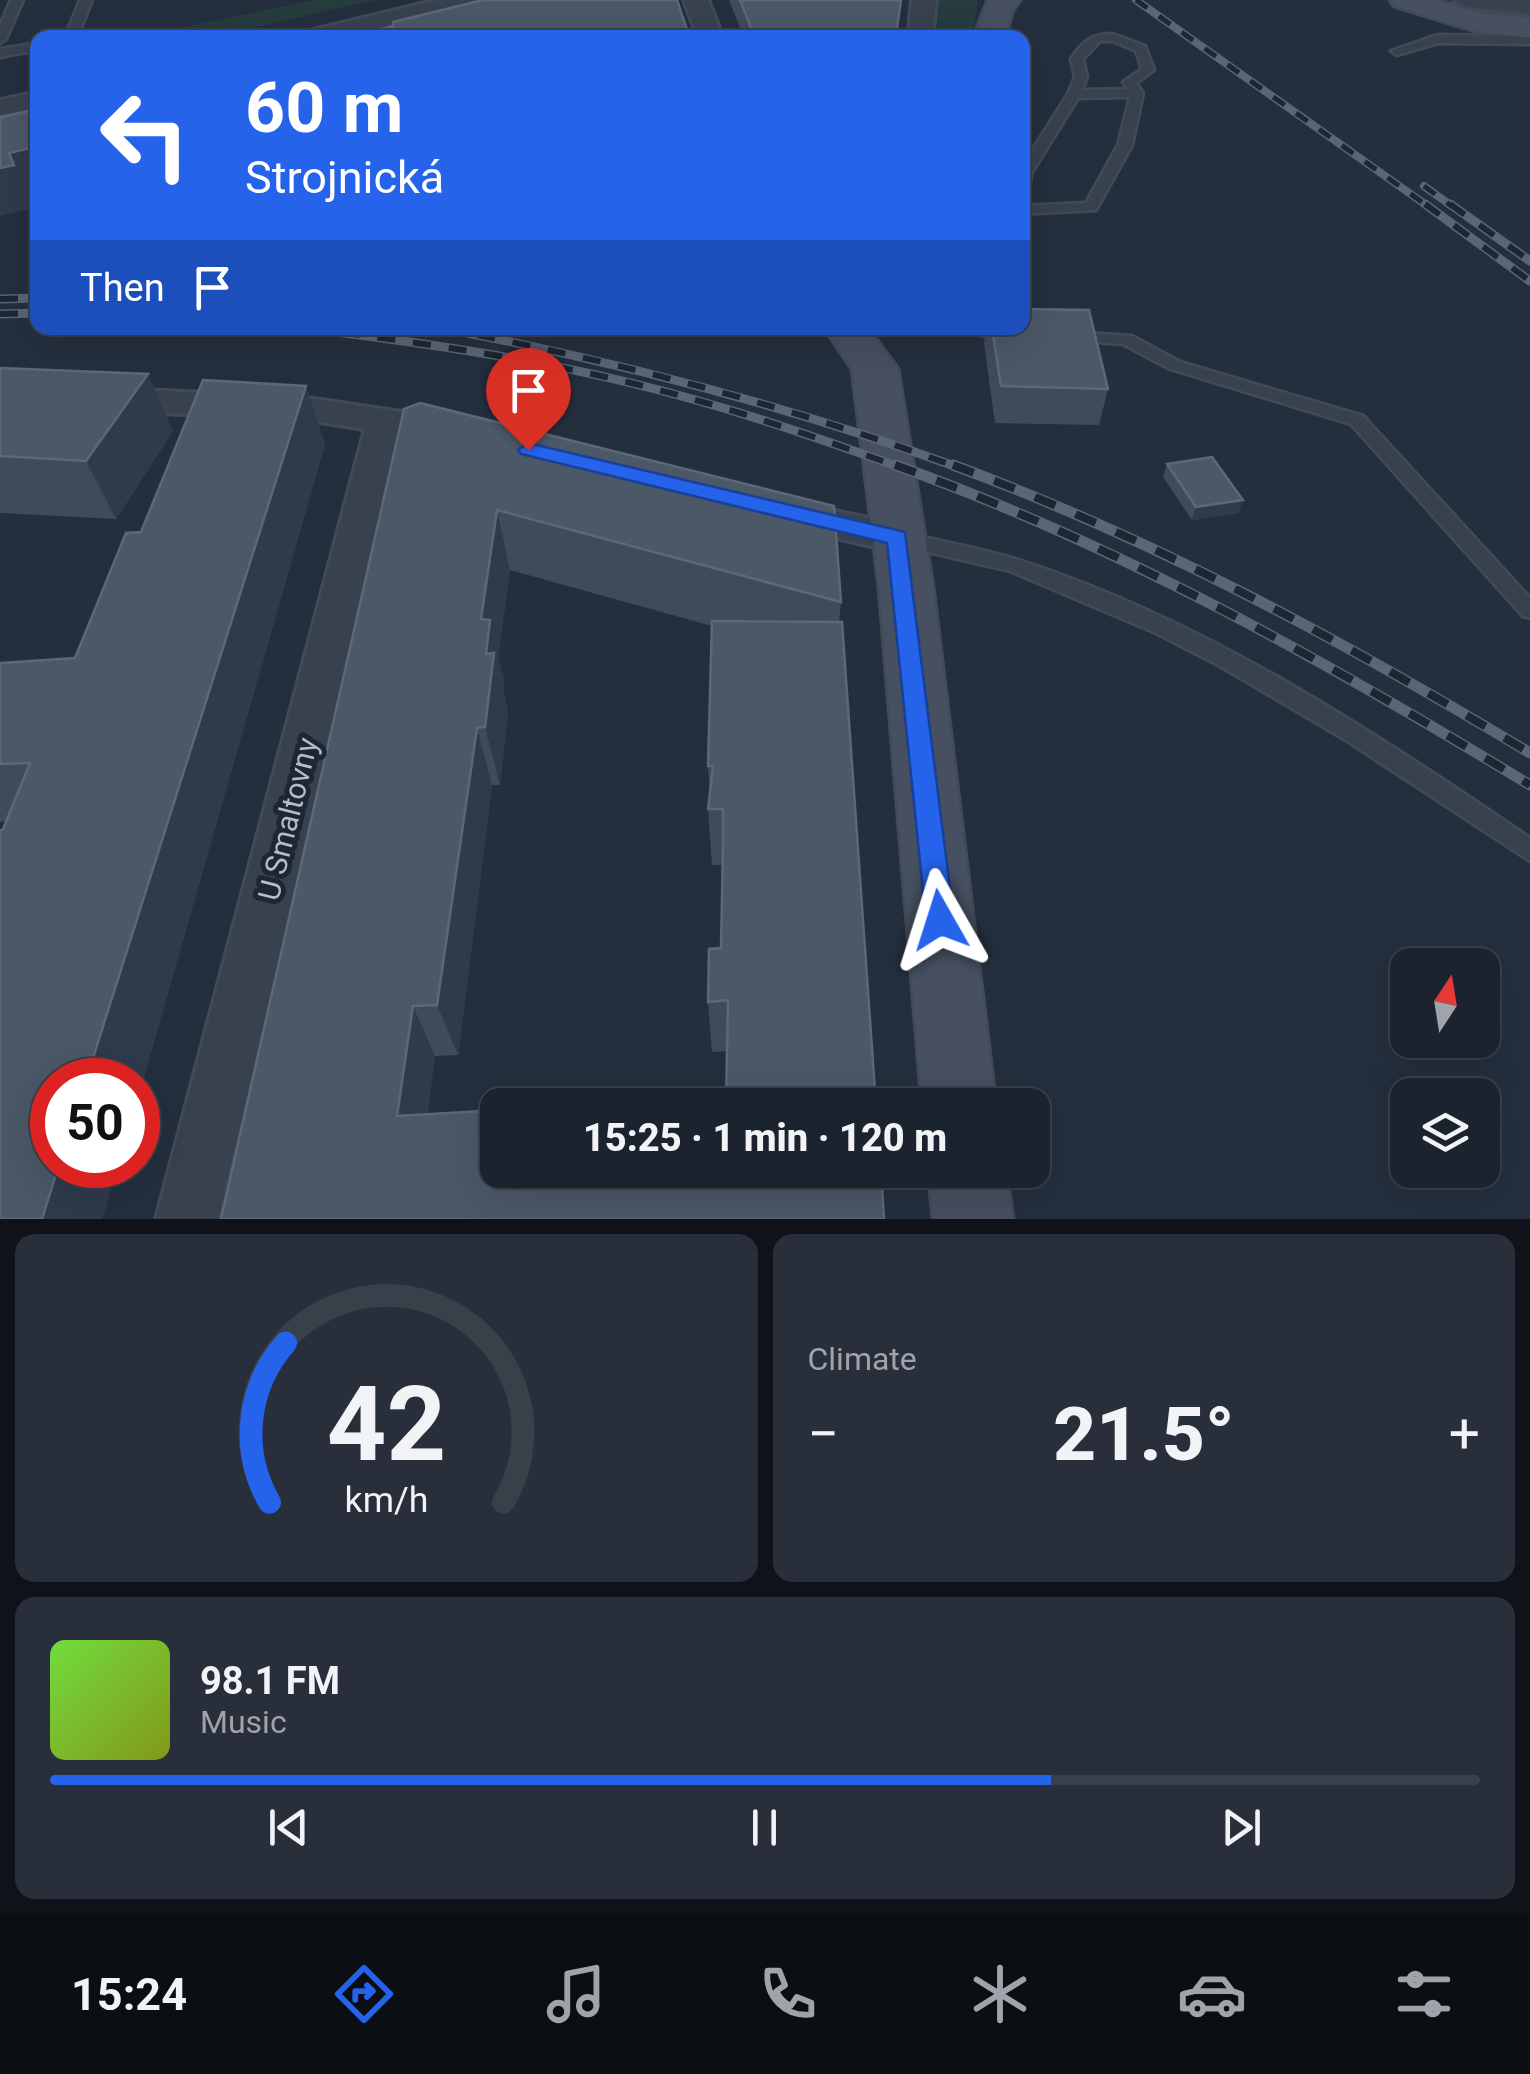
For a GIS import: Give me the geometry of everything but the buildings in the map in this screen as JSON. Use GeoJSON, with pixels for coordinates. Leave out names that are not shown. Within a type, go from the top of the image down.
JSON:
{"type":"FeatureCollection","features":[{"type":"Feature","properties":{"kind":"main road"},"geometry":{"type":"LineString","coordinates":[[992,30],[998,8],[1005,0]]}},
{"type":"Feature","properties":{"kind":"main road"},"geometry":{"type":"LineString","coordinates":[[1405,0],[1475,22],[1530,28]]}},
{"type":"Feature","properties":{"kind":"main road"},"geometry":{"type":"LineString","coordinates":[[859,335],[884,348],[897,538],[906,587],[957,1088]]}},
{"type":"Feature","properties":{"kind":"main road"},"geometry":{"type":"LineString","coordinates":[[969,1188],[973,1219]]}},
{"type":"Feature","properties":{"kind":"street"},"geometry":{"type":"LineString","coordinates":[[696,0],[707,30]]}},
{"type":"Feature","properties":{"kind":"street"},"geometry":{"type":"LineString","coordinates":[[921,30],[924,0]]}},
{"type":"Feature","properties":{"kind":"street"},"geometry":{"type":"LineString","coordinates":[[1466,0],[1530,6]]}},
{"type":"Feature","properties":{"kind":"street"},"geometry":{"type":"LineString","coordinates":[[371,30],[463,18]]}},
{"type":"Feature","properties":{"kind":"street"},"geometry":{"type":"LineString","coordinates":[[0,108],[30,102]]}},
{"type":"Feature","properties":{"kind":"street"},"geometry":{"type":"LineString","coordinates":[[0,394],[307,409],[385,418],[494,441]]}},
{"type":"Feature","properties":{"kind":"street","name":"U Smaltovny"},"geometry":{"type":"LineString","coordinates":[[187,1219],[382,446],[385,418]]}},
{"type":"Feature","properties":{"kind":"street"},"geometry":{"type":"LineString","coordinates":[[739,502],[897,538]]}},
{"type":"Feature","properties":{"kind":"lane"},"geometry":{"type":"LineString","coordinates":[[0,39],[17,0]]}},
{"type":"Feature","properties":{"kind":"lane"},"geometry":{"type":"LineString","coordinates":[[74,30],[86,0]]}},
{"type":"Feature","properties":{"kind":"lane"},"geometry":{"type":"LineString","coordinates":[[1030,164],[1082,78],[1077,59],[1082,48],[1099,35],[1141,48],[1148,70],[1129,82],[1138,93]]}},
{"type":"Feature","properties":{"kind":"lane"},"geometry":{"type":"LineString","coordinates":[[1397,51],[1437,39],[1530,40]]}},
{"type":"Feature","properties":{"kind":"lane"},"geometry":{"type":"LineString","coordinates":[[0,53],[30,47]]}},
{"type":"Feature","properties":{"kind":"lane"},"geometry":{"type":"LineString","coordinates":[[1074,94],[1138,93]]}},
{"type":"Feature","properties":{"kind":"lane"},"geometry":{"type":"LineString","coordinates":[[1030,210],[1091,208],[1125,144],[1138,93]]}},
{"type":"Feature","properties":{"kind":"lane"},"geometry":{"type":"LineString","coordinates":[[1030,334],[1126,339],[1174,365],[1357,420],[1530,611]]}},
{"type":"Feature","properties":{"kind":"lane"},"geometry":{"type":"LineString","coordinates":[[897,538],[1031,571],[1168,630],[1334,725],[1530,851]]}},
{"type":"Feature","properties":{"kind":"green space"},"geometry":{"type":"Polygon","coordinates":[[[313,0],[375,0],[244,30],[171,30],[313,0]]]}},
{"type":"Feature","properties":{"kind":"green space"},"geometry":{"type":"Polygon","coordinates":[[[932,0],[978,0],[973,30],[929,30],[932,0]]]}},
{"type":"Feature","properties":{"kind":"tram line"},"geometry":{"type":"LineString","coordinates":[[377,30],[418,20]]}},
{"type":"Feature","properties":{"kind":"railway"},"geometry":{"type":"LineString","coordinates":[[1136,0],[1429,207]]}},
{"type":"Feature","properties":{"kind":"railway"},"geometry":{"type":"LineString","coordinates":[[1424,186],[1453,207]]}},
{"type":"Feature","properties":{"kind":"railway"},"geometry":{"type":"LineString","coordinates":[[1425,204],[1530,281]]}},
{"type":"Feature","properties":{"kind":"railway"},"geometry":{"type":"LineString","coordinates":[[1450,204],[1530,261]]}},
{"type":"Feature","properties":{"kind":"railway"},"geometry":{"type":"LineString","coordinates":[[0,299],[30,298]]}},
{"type":"Feature","properties":{"kind":"railway"},"geometry":{"type":"LineString","coordinates":[[0,314],[30,313]]}},
{"type":"Feature","properties":{"kind":"railway"},"geometry":{"type":"LineString","coordinates":[[357,335],[510,358],[631,383],[768,422],[902,468]]}},
{"type":"Feature","properties":{"kind":"railway"},"geometry":{"type":"LineString","coordinates":[[475,335],[704,388],[960,468]]}},
{"type":"Feature","properties":{"kind":"railway"},"geometry":{"type":"LineString","coordinates":[[895,465],[1061,531],[1221,609],[1377,694],[1530,785]]}},
{"type":"Feature","properties":{"kind":"railway"},"geometry":{"type":"LineString","coordinates":[[953,465],[1176,560],[1320,633],[1530,753]]}},
{"type":"Feature","properties":{"kind":"route"},"geometry":{"type":"LineString","coordinates":[[528,450],[897,538],[906,587],[940,920]]}}]}
